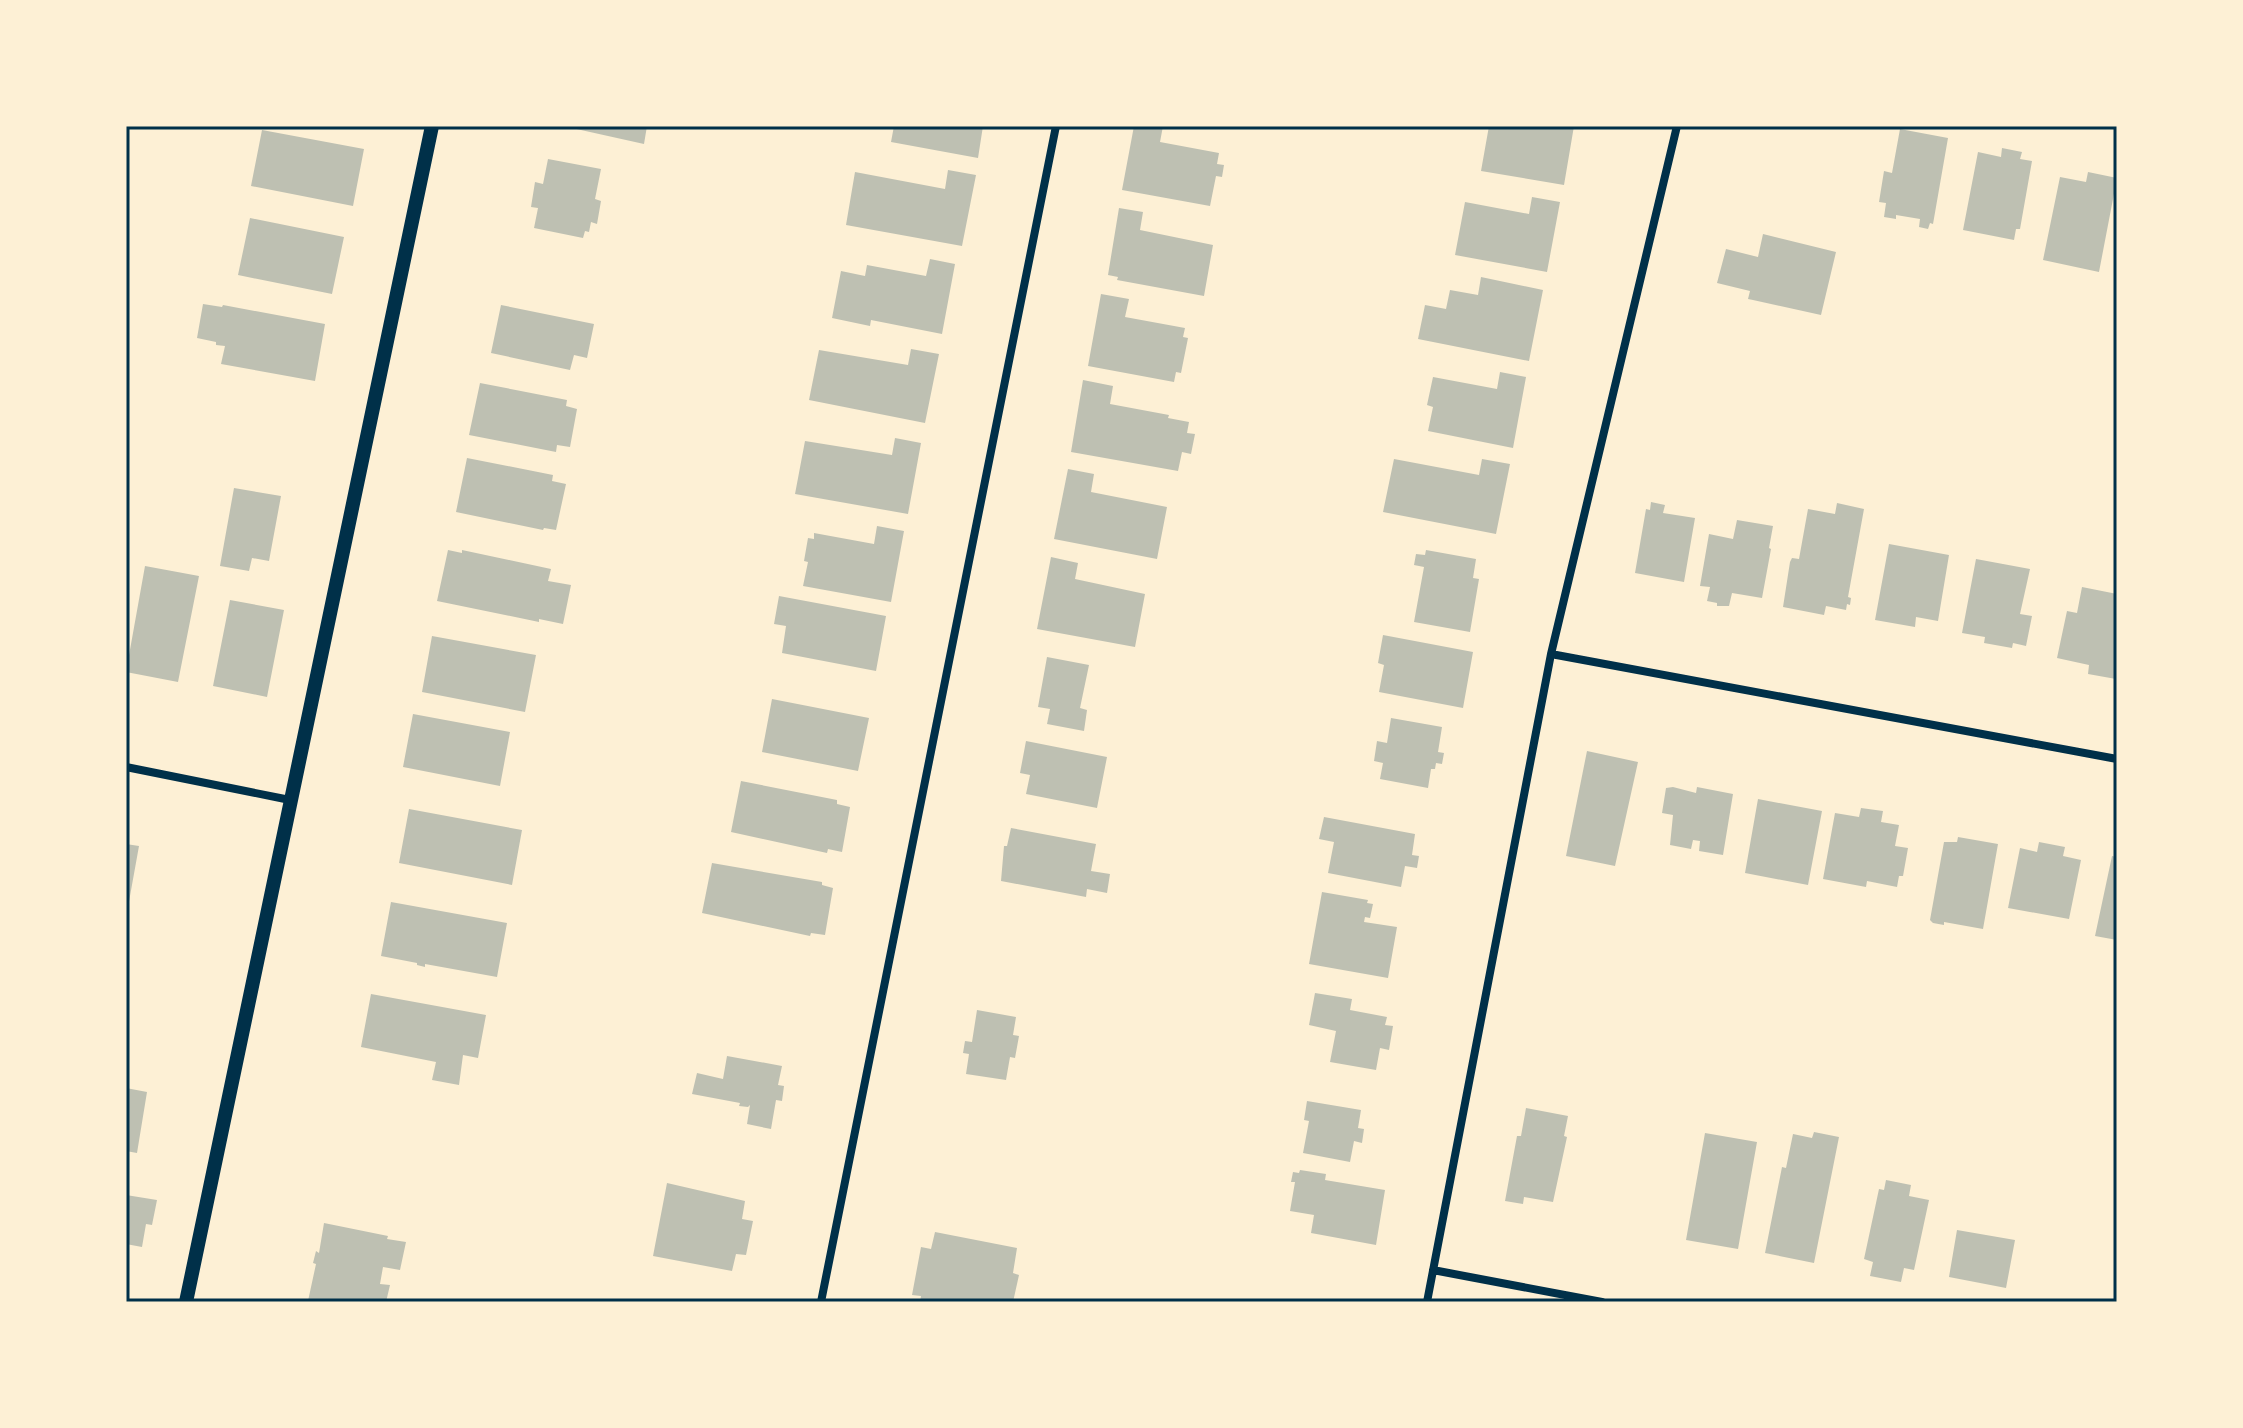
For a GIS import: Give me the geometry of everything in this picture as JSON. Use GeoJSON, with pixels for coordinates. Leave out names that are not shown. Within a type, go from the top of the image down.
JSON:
{"type":"FeatureCollection","features":[{"type":"Feature","properties":{"kind":"street"},"geometry":{"type":"LineString","coordinates":[[186,1302],[432,126]]}},
{"type":"Feature","properties":{"kind":"street"},"geometry":{"type":"LineString","coordinates":[[821,1302],[1056,126]]}},
{"type":"Feature","properties":{"kind":"street"},"geometry":{"type":"LineString","coordinates":[[1427,1302],[1551,654],[1677,126]]}},
{"type":"Feature","properties":{"kind":"street"},"geometry":{"type":"LineString","coordinates":[[1551,654],[2117,759]]}},
{"type":"Feature","properties":{"kind":"street"},"geometry":{"type":"LineString","coordinates":[[126,767],[290,800]]}},
{"type":"Feature","properties":{"kind":"street"},"geometry":{"type":"LineString","coordinates":[[1433,1270],[1602,1302]]}},
{"type":"Feature","properties":{"kind":"building"},"geometry":{"type":"Polygon","coordinates":[[[563,126],[647,126],[644,144],[563,126]]]}},
{"type":"Feature","properties":{"kind":"building"},"geometry":{"type":"Polygon","coordinates":[[[894,126],[983,126],[978,158],[891,142],[894,126]]]}},
{"type":"Feature","properties":{"kind":"building"},"geometry":{"type":"Polygon","coordinates":[[[1134,126],[1163,126],[1160,142],[1219,153],[1217,164],[1224,165],[1222,177],[1216,176],[1210,206],[1122,190],[1134,126]]]}},
{"type":"Feature","properties":{"kind":"building"},"geometry":{"type":"Polygon","coordinates":[[[1489,126],[1574,126],[1564,185],[1481,171],[1489,126]]]}},
{"type":"Feature","properties":{"kind":"building"},"geometry":{"type":"Polygon","coordinates":[[[1900,129],[1948,138],[1933,224],[1930,223],[1928,229],[1919,227],[1920,219],[1896,215],[1896,219],[1884,217],[1886,203],[1879,202],[1884,171],[1892,173],[1900,129]]]}},
{"type":"Feature","properties":{"kind":"building"},"geometry":{"type":"Polygon","coordinates":[[[262,130],[364,149],[353,206],[251,186],[262,130]]]}},
{"type":"Feature","properties":{"kind":"building"},"geometry":{"type":"Polygon","coordinates":[[[2002,148],[2022,152],[2020,159],[2032,161],[2020,229],[2016,229],[2014,240],[1963,230],[1978,152],[2001,157],[2002,148]]]}},
{"type":"Feature","properties":{"kind":"building"},"geometry":{"type":"Polygon","coordinates":[[[548,159],[601,169],[595,199],[601,201],[597,224],[591,222],[589,232],[585,231],[583,238],[534,228],[538,208],[531,207],[535,182],[543,184],[548,159]]]}},
{"type":"Feature","properties":{"kind":"building"},"geometry":{"type":"Polygon","coordinates":[[[948,170],[976,175],[962,246],[846,225],[855,172],[945,189],[948,170]]]}},
{"type":"Feature","properties":{"kind":"building"},"geometry":{"type":"Polygon","coordinates":[[[2088,172],[2117,178],[2099,272],[2043,260],[2060,177],[2086,182],[2088,172]]]}},
{"type":"Feature","properties":{"kind":"building"},"geometry":{"type":"Polygon","coordinates":[[[1532,197],[1560,202],[1547,272],[1455,255],[1465,202],[1529,214],[1532,197]]]}},
{"type":"Feature","properties":{"kind":"building"},"geometry":{"type":"Polygon","coordinates":[[[1119,208],[1143,212],[1140,230],[1213,245],[1204,296],[1117,280],[1118,277],[1108,275],[1119,208]]]}},
{"type":"Feature","properties":{"kind":"building"},"geometry":{"type":"Polygon","coordinates":[[[250,218],[344,237],[332,294],[238,275],[250,218]]]}},
{"type":"Feature","properties":{"kind":"building"},"geometry":{"type":"Polygon","coordinates":[[[1763,234],[1836,252],[1821,315],[1748,299],[1750,291],[1717,283],[1726,249],[1758,257],[1763,234]]]}},
{"type":"Feature","properties":{"kind":"building"},"geometry":{"type":"Polygon","coordinates":[[[930,259],[955,264],[942,334],[871,320],[870,326],[832,318],[841,271],[865,276],[867,265],[926,276],[930,259]]]}},
{"type":"Feature","properties":{"kind":"building"},"geometry":{"type":"Polygon","coordinates":[[[1481,277],[1543,290],[1529,361],[1418,339],[1425,305],[1446,309],[1450,290],[1478,295],[1481,277]]]}},
{"type":"Feature","properties":{"kind":"building"},"geometry":{"type":"Polygon","coordinates":[[[1101,294],[1129,299],[1125,317],[1185,328],[1183,337],[1188,338],[1181,373],[1176,372],[1174,382],[1088,366],[1101,294]]]}},
{"type":"Feature","properties":{"kind":"building"},"geometry":{"type":"Polygon","coordinates":[[[203,304],[325,324],[315,381],[221,364],[225,346],[197,338],[203,304]]]}},
{"type":"Feature","properties":{"kind":"building"},"geometry":{"type":"Polygon","coordinates":[[[501,305],[594,324],[587,358],[574,355],[570,370],[491,353],[501,305]]]}},
{"type":"Feature","properties":{"kind":"building"},"geometry":{"type":"Polygon","coordinates":[[[911,349],[939,354],[925,423],[809,400],[819,350],[908,365],[911,349]]]}},
{"type":"Feature","properties":{"kind":"building"},"geometry":{"type":"Polygon","coordinates":[[[1500,372],[1526,377],[1513,448],[1428,431],[1433,407],[1427,405],[1433,377],[1497,389],[1500,372]]]}},
{"type":"Feature","properties":{"kind":"building"},"geometry":{"type":"Polygon","coordinates":[[[1083,380],[1113,386],[1110,404],[1189,422],[1187,433],[1195,434],[1191,454],[1182,452],[1178,471],[1071,452],[1083,380]]]}},
{"type":"Feature","properties":{"kind":"building"},"geometry":{"type":"Polygon","coordinates":[[[480,383],[567,400],[566,406],[577,409],[570,447],[557,445],[556,452],[469,435],[480,383]]]}},
{"type":"Feature","properties":{"kind":"building"},"geometry":{"type":"Polygon","coordinates":[[[895,438],[921,443],[908,514],[795,494],[805,441],[892,455],[895,438]]]}},
{"type":"Feature","properties":{"kind":"building"},"geometry":{"type":"Polygon","coordinates":[[[467,458],[553,475],[552,481],[566,484],[556,530],[456,512],[467,458]]]}},
{"type":"Feature","properties":{"kind":"building"},"geometry":{"type":"Polygon","coordinates":[[[1394,459],[1479,475],[1482,459],[1510,464],[1496,534],[1383,512],[1394,459]]]}},
{"type":"Feature","properties":{"kind":"building"},"geometry":{"type":"Polygon","coordinates":[[[1068,469],[1094,474],[1091,492],[1167,507],[1157,559],[1054,539],[1068,469]]]}},
{"type":"Feature","properties":{"kind":"building"},"geometry":{"type":"Polygon","coordinates":[[[234,488],[281,496],[269,561],[252,558],[249,571],[220,566],[234,488]]]}},
{"type":"Feature","properties":{"kind":"building"},"geometry":{"type":"Polygon","coordinates":[[[1651,502],[1665,505],[1663,513],[1695,518],[1684,582],[1635,573],[1646,509],[1650,510],[1651,502]]]}},
{"type":"Feature","properties":{"kind":"building"},"geometry":{"type":"Polygon","coordinates":[[[1837,503],[1864,509],[1848,597],[1851,598],[1850,605],[1847,604],[1846,610],[1826,606],[1824,615],[1783,607],[1790,562],[1792,558],[1799,559],[1808,509],[1835,514],[1837,503]]]}},
{"type":"Feature","properties":{"kind":"building"},"geometry":{"type":"Polygon","coordinates":[[[1737,520],[1773,526],[1762,598],[1732,593],[1729,606],[1717,606],[1717,603],[1707,601],[1710,587],[1700,586],[1709,534],[1733,539],[1737,520]]]}},
{"type":"Feature","properties":{"kind":"building"},"geometry":{"type":"Polygon","coordinates":[[[877,526],[904,531],[891,602],[803,586],[808,562],[804,561],[808,538],[814,539],[814,533],[874,544],[877,526]]]}},
{"type":"Feature","properties":{"kind":"building"},"geometry":{"type":"Polygon","coordinates":[[[1889,544],[1949,555],[1938,621],[1916,617],[1915,627],[1875,620],[1889,544]]]}},
{"type":"Feature","properties":{"kind":"building"},"geometry":{"type":"Polygon","coordinates":[[[448,550],[462,553],[462,550],[551,569],[548,581],[571,585],[563,624],[437,601],[448,550]]]}},
{"type":"Feature","properties":{"kind":"building"},"geometry":{"type":"Polygon","coordinates":[[[1426,550],[1476,559],[1473,578],[1479,579],[1470,632],[1414,622],[1424,567],[1414,565],[1416,554],[1425,555],[1426,550]]]}},
{"type":"Feature","properties":{"kind":"building"},"geometry":{"type":"Polygon","coordinates":[[[1051,557],[1078,563],[1075,579],[1145,594],[1135,647],[1037,629],[1051,557]]]}},
{"type":"Feature","properties":{"kind":"building"},"geometry":{"type":"Polygon","coordinates":[[[1976,559],[2030,569],[2020,614],[2032,616],[2026,646],[2013,643],[2012,648],[1984,643],[1985,637],[1962,633],[1976,559]]]}},
{"type":"Feature","properties":{"kind":"building"},"geometry":{"type":"Polygon","coordinates":[[[145,566],[199,576],[178,682],[126,672],[145,566]]]}},
{"type":"Feature","properties":{"kind":"building"},"geometry":{"type":"Polygon","coordinates":[[[2082,587],[2117,594],[2116,679],[2088,674],[2089,665],[2057,658],[2067,611],[2077,613],[2082,587]]]}},
{"type":"Feature","properties":{"kind":"building"},"geometry":{"type":"Polygon","coordinates":[[[779,596],[886,616],[876,671],[782,653],[786,626],[774,624],[779,596]]]}},
{"type":"Feature","properties":{"kind":"building"},"geometry":{"type":"Polygon","coordinates":[[[230,600],[284,610],[267,697],[213,686],[230,600]]]}},
{"type":"Feature","properties":{"kind":"building"},"geometry":{"type":"Polygon","coordinates":[[[1383,635],[1473,652],[1463,708],[1379,692],[1384,665],[1378,663],[1383,635]]]}},
{"type":"Feature","properties":{"kind":"building"},"geometry":{"type":"Polygon","coordinates":[[[432,636],[536,655],[525,712],[422,692],[432,636]]]}},
{"type":"Feature","properties":{"kind":"building"},"geometry":{"type":"Polygon","coordinates":[[[1047,657],[1089,665],[1080,708],[1087,710],[1084,731],[1047,724],[1050,709],[1038,707],[1047,657]]]}},
{"type":"Feature","properties":{"kind":"building"},"geometry":{"type":"Polygon","coordinates":[[[772,699],[869,718],[858,771],[762,752],[772,699]]]}},
{"type":"Feature","properties":{"kind":"building"},"geometry":{"type":"Polygon","coordinates":[[[413,714],[510,732],[500,786],[403,767],[413,714]]]}},
{"type":"Feature","properties":{"kind":"building"},"geometry":{"type":"Polygon","coordinates":[[[1391,718],[1442,727],[1438,752],[1444,753],[1442,764],[1436,763],[1435,769],[1431,769],[1428,788],[1380,779],[1383,763],[1374,761],[1377,741],[1387,743],[1391,718]]]}},
{"type":"Feature","properties":{"kind":"building"},"geometry":{"type":"Polygon","coordinates":[[[1026,741],[1107,757],[1097,808],[1026,794],[1030,775],[1020,773],[1026,741]]]}},
{"type":"Feature","properties":{"kind":"building"},"geometry":{"type":"Polygon","coordinates":[[[1587,751],[1638,762],[1615,866],[1566,856],[1587,751]]]}},
{"type":"Feature","properties":{"kind":"building"},"geometry":{"type":"Polygon","coordinates":[[[741,781],[837,800],[837,804],[850,807],[842,852],[828,849],[827,853],[731,832],[741,781]]]}},
{"type":"Feature","properties":{"kind":"building"},"geometry":{"type":"Polygon","coordinates":[[[1697,787],[1733,794],[1723,855],[1699,851],[1700,841],[1693,840],[1691,849],[1670,845],[1673,815],[1662,813],[1666,788],[1696,793],[1697,787]]]}},
{"type":"Feature","properties":{"kind":"building"},"geometry":{"type":"Polygon","coordinates":[[[1758,799],[1822,811],[1808,885],[1745,873],[1758,799]]]}},
{"type":"Feature","properties":{"kind":"building"},"geometry":{"type":"Polygon","coordinates":[[[1861,808],[1883,811],[1881,822],[1899,825],[1895,846],[1908,848],[1903,876],[1899,876],[1897,887],[1867,881],[1866,887],[1823,879],[1835,813],[1859,817],[1861,808]]]}},
{"type":"Feature","properties":{"kind":"building"},"geometry":{"type":"Polygon","coordinates":[[[409,809],[522,830],[512,885],[399,863],[409,809]]]}},
{"type":"Feature","properties":{"kind":"building"},"geometry":{"type":"Polygon","coordinates":[[[1324,817],[1415,834],[1412,855],[1419,856],[1417,868],[1405,866],[1401,887],[1328,873],[1334,842],[1319,839],[1324,817]]]}},
{"type":"Feature","properties":{"kind":"building"},"geometry":{"type":"Polygon","coordinates":[[[1011,828],[1096,844],[1091,871],[1110,874],[1107,893],[1087,889],[1086,897],[1001,881],[1004,846],[1007,846],[1011,828]]]}},
{"type":"Feature","properties":{"kind":"building"},"geometry":{"type":"Polygon","coordinates":[[[1958,837],[1998,844],[1983,929],[1944,922],[1944,925],[1930,920],[1944,842],[1957,842],[1958,837]]]}},
{"type":"Feature","properties":{"kind":"building"},"geometry":{"type":"Polygon","coordinates":[[[2039,842],[2065,847],[2063,856],[2081,860],[2069,919],[2008,908],[2020,848],[2037,852],[2039,842]]]}},
{"type":"Feature","properties":{"kind":"building"},"geometry":{"type":"Polygon","coordinates":[[[126,844],[139,846],[128,907],[126,907],[126,844]]]}},
{"type":"Feature","properties":{"kind":"building"},"geometry":{"type":"Polygon","coordinates":[[[2112,856],[2117,857],[2117,940],[2095,936],[2112,856]]]}},
{"type":"Feature","properties":{"kind":"building"},"geometry":{"type":"Polygon","coordinates":[[[712,863],[822,882],[822,885],[833,888],[825,935],[811,933],[810,936],[702,913],[712,863]]]}},
{"type":"Feature","properties":{"kind":"building"},"geometry":{"type":"Polygon","coordinates":[[[1322,892],[1368,900],[1367,903],[1373,904],[1370,918],[1365,917],[1364,922],[1397,927],[1388,978],[1309,964],[1322,892]]]}},
{"type":"Feature","properties":{"kind":"building"},"geometry":{"type":"Polygon","coordinates":[[[391,902],[507,923],[497,977],[425,964],[425,967],[381,956],[391,902]]]}},
{"type":"Feature","properties":{"kind":"building"},"geometry":{"type":"Polygon","coordinates":[[[1315,993],[1352,999],[1350,1010],[1387,1017],[1385,1025],[1393,1026],[1389,1050],[1380,1048],[1376,1070],[1330,1062],[1336,1031],[1309,1025],[1315,993]]]}},
{"type":"Feature","properties":{"kind":"building"},"geometry":{"type":"Polygon","coordinates":[[[371,994],[486,1015],[478,1058],[463,1055],[459,1085],[432,1080],[436,1062],[361,1047],[371,994]]]}},
{"type":"Feature","properties":{"kind":"building"},"geometry":{"type":"Polygon","coordinates":[[[977,1010],[1016,1017],[1013,1035],[1019,1036],[1015,1058],[1010,1057],[1006,1080],[966,1074],[969,1054],[963,1053],[965,1041],[972,1042],[977,1010]]]}},
{"type":"Feature","properties":{"kind":"building"},"geometry":{"type":"Polygon","coordinates":[[[727,1056],[782,1066],[778,1085],[784,1086],[782,1101],[776,1100],[771,1129],[747,1124],[750,1105],[739,1106],[740,1103],[692,1094],[697,1073],[723,1079],[727,1056]]]}},
{"type":"Feature","properties":{"kind":"building"},"geometry":{"type":"Polygon","coordinates":[[[126,1088],[147,1092],[137,1153],[126,1151],[126,1088]]]}},
{"type":"Feature","properties":{"kind":"building"},"geometry":{"type":"Polygon","coordinates":[[[1307,1101],[1361,1110],[1358,1128],[1364,1129],[1362,1143],[1354,1141],[1350,1162],[1303,1153],[1309,1121],[1304,1120],[1307,1101]]]}},
{"type":"Feature","properties":{"kind":"building"},"geometry":{"type":"Polygon","coordinates":[[[1526,1108],[1568,1116],[1564,1136],[1567,1137],[1553,1202],[1524,1197],[1523,1204],[1505,1201],[1517,1136],[1521,1136],[1526,1108]]]}},
{"type":"Feature","properties":{"kind":"building"},"geometry":{"type":"Polygon","coordinates":[[[1814,1132],[1839,1137],[1814,1263],[1765,1253],[1782,1167],[1786,1168],[1793,1134],[1812,1138],[1814,1132]]]}},
{"type":"Feature","properties":{"kind":"building"},"geometry":{"type":"Polygon","coordinates":[[[1705,1133],[1757,1142],[1738,1249],[1686,1240],[1705,1133]]]}},
{"type":"Feature","properties":{"kind":"building"},"geometry":{"type":"Polygon","coordinates":[[[1300,1170],[1326,1174],[1325,1180],[1385,1190],[1376,1245],[1311,1233],[1314,1215],[1290,1211],[1295,1182],[1291,1182],[1293,1172],[1299,1173],[1300,1170]]]}},
{"type":"Feature","properties":{"kind":"building"},"geometry":{"type":"Polygon","coordinates":[[[1886,1180],[1911,1185],[1909,1196],[1929,1200],[1914,1270],[1904,1268],[1901,1282],[1870,1276],[1873,1262],[1864,1259],[1879,1189],[1884,1190],[1886,1180]]]}},
{"type":"Feature","properties":{"kind":"building"},"geometry":{"type":"Polygon","coordinates":[[[667,1183],[745,1201],[742,1219],[753,1221],[746,1255],[736,1254],[732,1271],[653,1256],[667,1183]]]}},
{"type":"Feature","properties":{"kind":"building"},"geometry":{"type":"Polygon","coordinates":[[[126,1195],[157,1200],[152,1225],[146,1224],[142,1247],[126,1244],[126,1195]]]}},
{"type":"Feature","properties":{"kind":"building"},"geometry":{"type":"Polygon","coordinates":[[[324,1223],[406,1242],[400,1270],[383,1267],[380,1284],[390,1285],[386,1302],[308,1301],[316,1264],[313,1263],[316,1251],[319,1253],[324,1223]]]}},
{"type":"Feature","properties":{"kind":"building"},"geometry":{"type":"Polygon","coordinates":[[[1957,1230],[2015,1240],[2006,1288],[1949,1277],[1957,1230]]]}},
{"type":"Feature","properties":{"kind":"building"},"geometry":{"type":"Polygon","coordinates":[[[935,1232],[1017,1248],[1013,1273],[1019,1275],[1013,1302],[920,1302],[921,1296],[912,1295],[921,1247],[931,1249],[935,1232]]]}}]}
